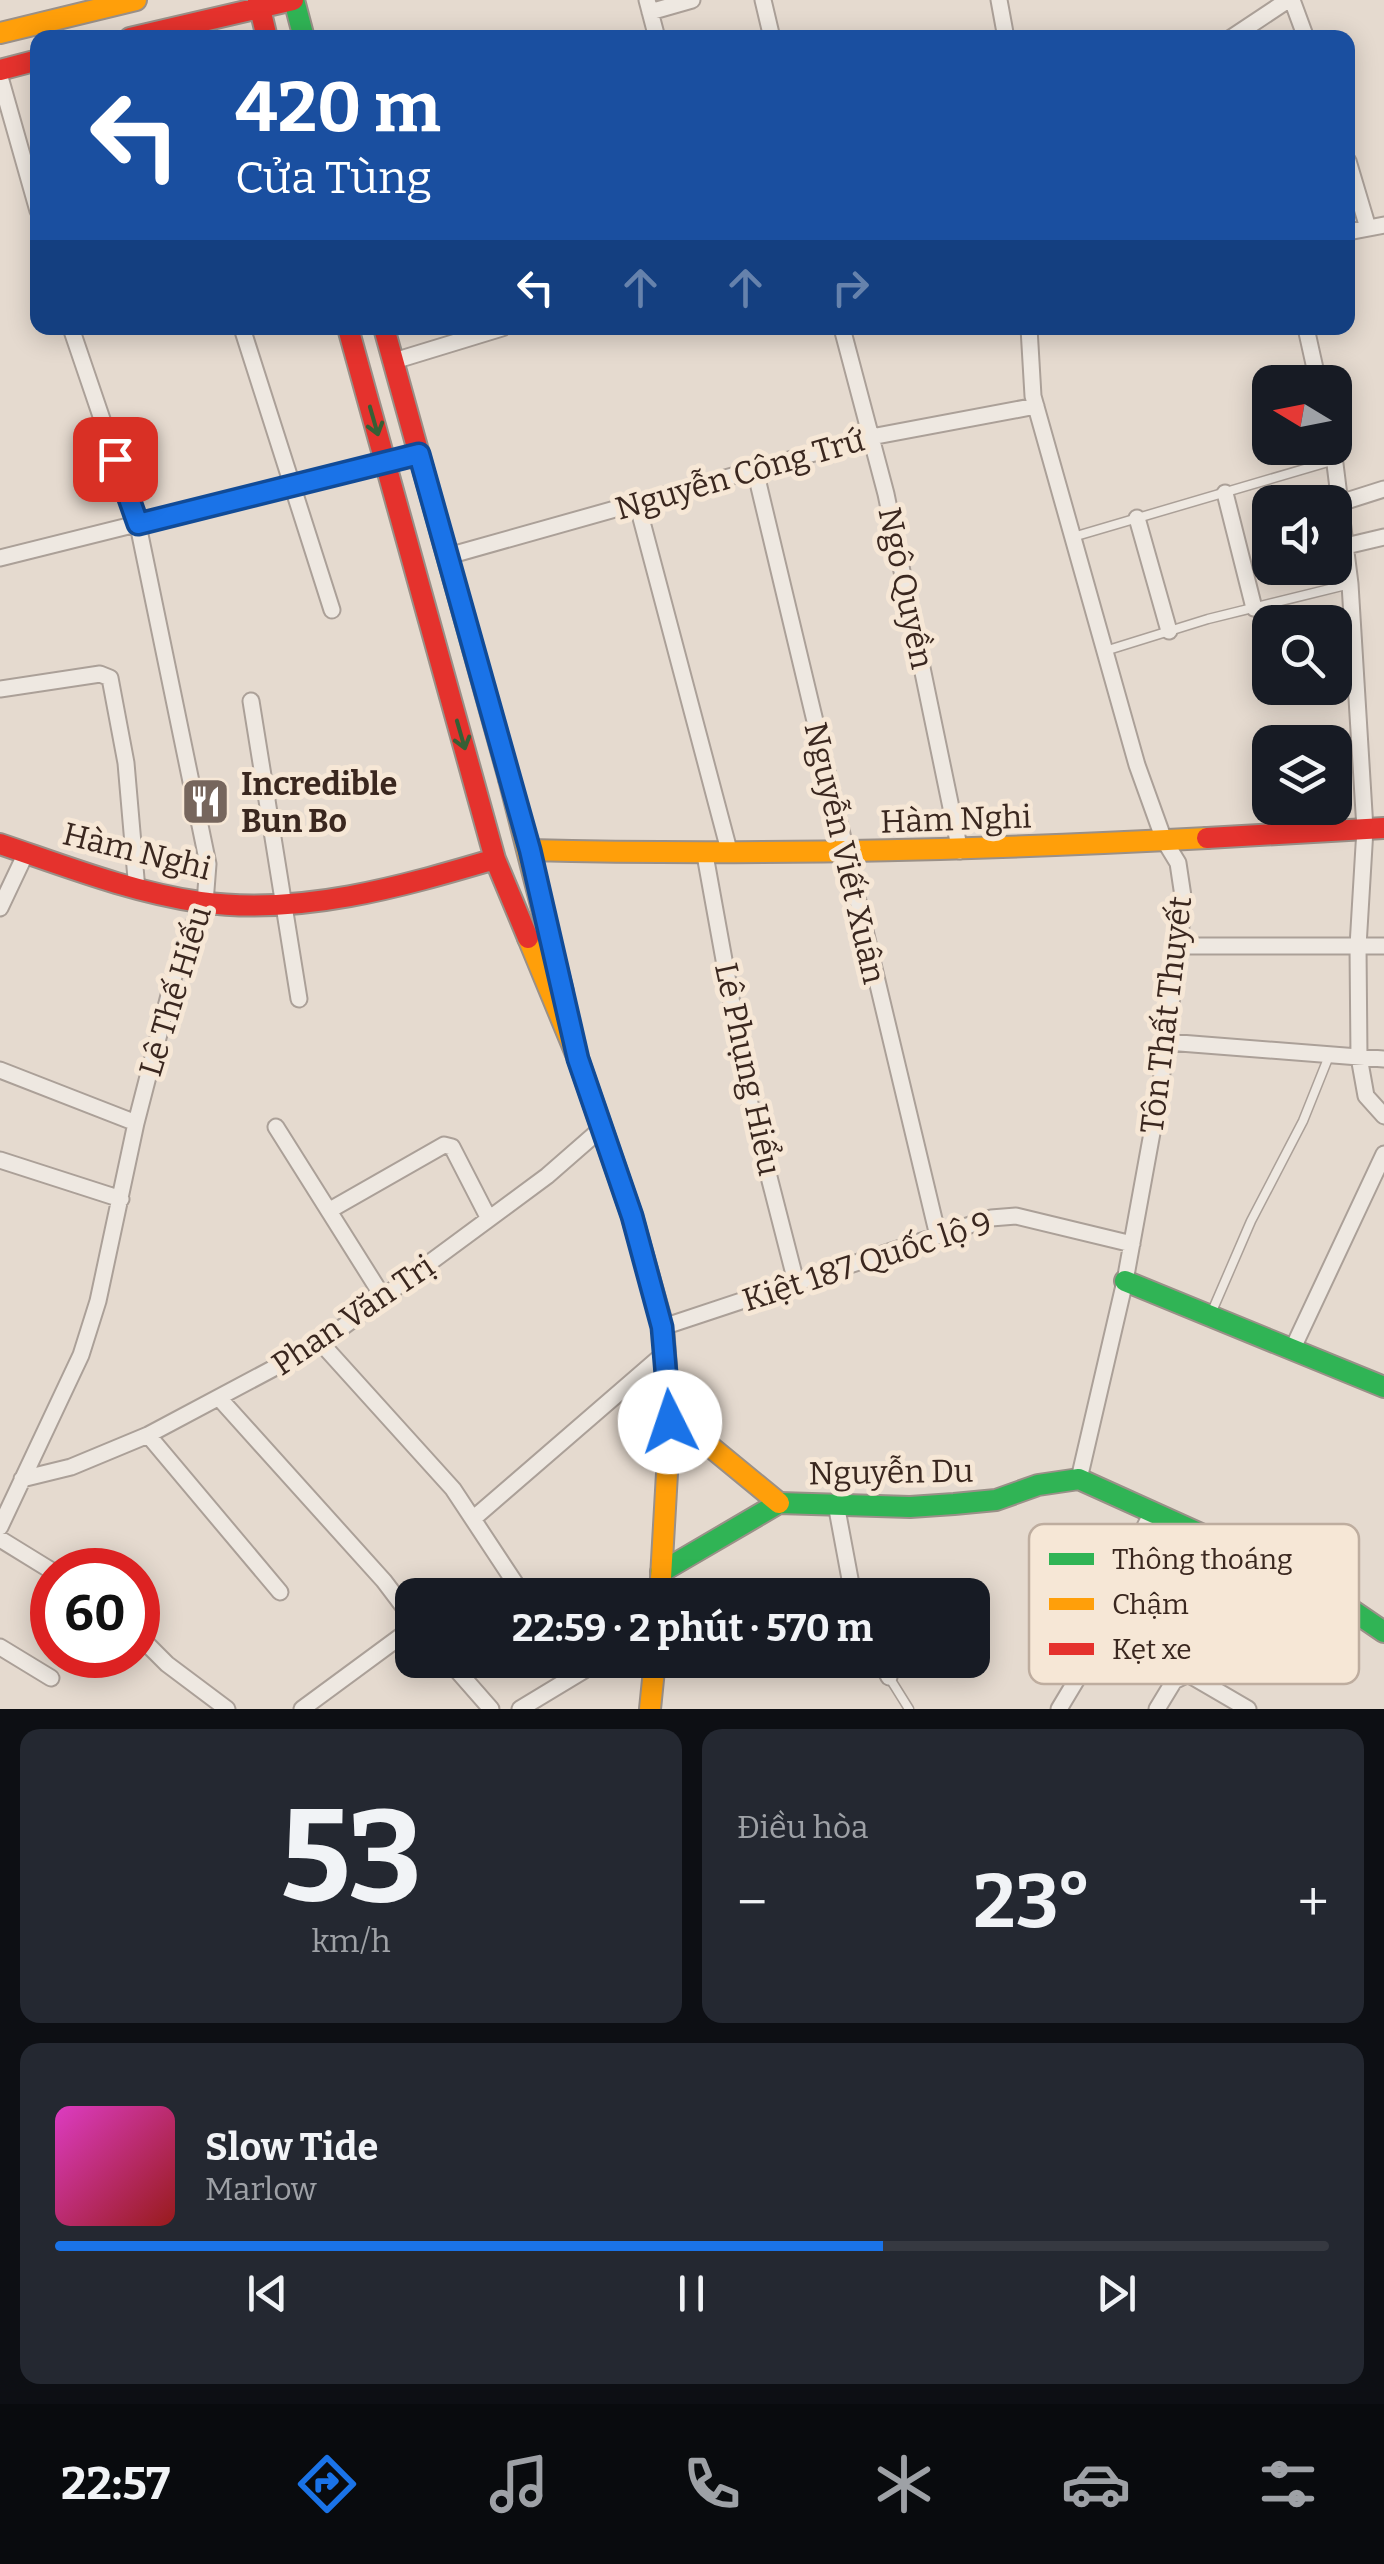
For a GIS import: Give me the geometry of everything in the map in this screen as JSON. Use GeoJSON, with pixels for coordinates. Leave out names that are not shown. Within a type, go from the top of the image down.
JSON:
{"type":"FeatureCollection","features":[{"type":"Feature","properties":{"kind":"main road"},"geometry":{"type":"LineString","coordinates":[[0,33],[136,0]]}},
{"type":"Feature","properties":{"kind":"main road"},"geometry":{"type":"LineString","coordinates":[[170,30],[259,4],[294,0],[302,30]]}},
{"type":"Feature","properties":{"kind":"main road"},"geometry":{"type":"LineString","coordinates":[[259,4],[266,30]]}},
{"type":"Feature","properties":{"kind":"main road"},"geometry":{"type":"LineString","coordinates":[[0,70],[30,62]]}},
{"type":"Feature","properties":{"kind":"main road"},"geometry":{"type":"LineString","coordinates":[[350,335],[496,859],[578,1059],[632,1216],[662,1327],[670,1422],[661,1578]]}},
{"type":"Feature","properties":{"kind":"main road"},"geometry":{"type":"LineString","coordinates":[[386,335],[530,850],[578,1059]]}},
{"type":"Feature","properties":{"kind":"main road"},"geometry":{"type":"LineString","coordinates":[[360,370],[394,361]]}},
{"type":"Feature","properties":{"kind":"main road"},"geometry":{"type":"LineString","coordinates":[[385,462],[419,454]]}},
{"type":"Feature","properties":{"kind":"main road"},"geometry":{"type":"LineString","coordinates":[[414,565],[448,556]]}},
{"type":"Feature","properties":{"kind":"main road","name":"Hàm Nghi"},"geometry":{"type":"LineString","coordinates":[[0,844],[137,890],[205,903],[284,902],[406,886],[530,850],[706,855],[960,851],[1375,829]]}},
{"type":"Feature","properties":{"kind":"main road"},"geometry":{"type":"LineString","coordinates":[[1125,1281],[1384,1387]]}},
{"type":"Feature","properties":{"kind":"main road","name":"Nguyễn Du"},"geometry":{"type":"LineString","coordinates":[[670,1422],[695,1434],[779,1503]]}},
{"type":"Feature","properties":{"kind":"main road"},"geometry":{"type":"LineString","coordinates":[[1080,1479],[1174,1524]]}},
{"type":"Feature","properties":{"kind":"main road","name":"Nguyễn Du"},"geometry":{"type":"LineString","coordinates":[[661,1572],[779,1503],[910,1507],[968,1503],[1080,1479]]}},
{"type":"Feature","properties":{"kind":"main road"},"geometry":{"type":"LineString","coordinates":[[1359,1615],[1384,1632]]}},
{"type":"Feature","properties":{"kind":"main road"},"geometry":{"type":"LineString","coordinates":[[650,1709],[653,1678]]}},
{"type":"Feature","properties":{"kind":"street"},"geometry":{"type":"LineString","coordinates":[[648,6],[692,0]]}},
{"type":"Feature","properties":{"kind":"street"},"geometry":{"type":"LineString","coordinates":[[763,0],[770,30]]}},
{"type":"Feature","properties":{"kind":"street"},"geometry":{"type":"LineString","coordinates":[[999,0],[1005,30]]}},
{"type":"Feature","properties":{"kind":"street"},"geometry":{"type":"LineString","coordinates":[[1243,30],[1290,0],[1303,30]]}},
{"type":"Feature","properties":{"kind":"street"},"geometry":{"type":"LineString","coordinates":[[0,77],[30,183]]}},
{"type":"Feature","properties":{"kind":"street"},"geometry":{"type":"LineString","coordinates":[[1355,177],[1376,226]]}},
{"type":"Feature","properties":{"kind":"street","name":"Lê Thế Hiếu"},"geometry":{"type":"LineString","coordinates":[[0,1527],[81,1355],[98,1301],[136,1123],[174,976],[205,903],[208,864],[138,524],[73,335]]}},
{"type":"Feature","properties":{"kind":"street"},"geometry":{"type":"LineString","coordinates":[[244,335],[332,610]]}},
{"type":"Feature","properties":{"kind":"street"},"geometry":{"type":"LineString","coordinates":[[394,361],[479,335]]}},
{"type":"Feature","properties":{"kind":"street","name":"Ngô Quyền"},"geometry":{"type":"LineString","coordinates":[[844,335],[886,494],[960,851]]}},
{"type":"Feature","properties":{"kind":"street","name":"Tôn Thất Thuyết"},"geometry":{"type":"LineString","coordinates":[[1030,335],[1036,406],[1137,766],[1164,840],[1178,863],[1184,903],[1167,1042],[1132,1244],[1080,1479]]}},
{"type":"Feature","properties":{"kind":"street"},"geometry":{"type":"LineString","coordinates":[[1308,335],[1314,365]]}},
{"type":"Feature","properties":{"kind":"street","name":"Nguyễn Công Trứ"},"geometry":{"type":"LineString","coordinates":[[448,556],[871,437],[1036,406]]}},
{"type":"Feature","properties":{"kind":"street"},"geometry":{"type":"LineString","coordinates":[[0,558],[385,462]]}},
{"type":"Feature","properties":{"kind":"street","name":"Nguyễn Viết Xuân"},"geometry":{"type":"LineString","coordinates":[[755,470],[938,1236]]}},
{"type":"Feature","properties":{"kind":"street"},"geometry":{"type":"LineString","coordinates":[[1352,499],[1384,489]]}},
{"type":"Feature","properties":{"kind":"street"},"geometry":{"type":"LineString","coordinates":[[1224,492],[1253,605]]}},
{"type":"Feature","properties":{"kind":"street"},"geometry":{"type":"LineString","coordinates":[[637,503],[730,854]]}},
{"type":"Feature","properties":{"kind":"street"},"geometry":{"type":"LineString","coordinates":[[1138,518],[1169,631]]}},
{"type":"Feature","properties":{"kind":"street"},"geometry":{"type":"LineString","coordinates":[[1352,545],[1384,537]]}},
{"type":"Feature","properties":{"kind":"street"},"geometry":{"type":"LineString","coordinates":[[1350,585],[1375,829],[1358,946],[1359,1057],[1366,1096],[1384,1116]]}},
{"type":"Feature","properties":{"kind":"street"},"geometry":{"type":"LineString","coordinates":[[0,689],[100,674],[110,678],[126,763],[137,890]]}},
{"type":"Feature","properties":{"kind":"street"},"geometry":{"type":"LineString","coordinates":[[251,701],[299,999]]}},
{"type":"Feature","properties":{"kind":"street"},"geometry":{"type":"LineString","coordinates":[[0,908],[26,852]]}},
{"type":"Feature","properties":{"kind":"street","name":"Lê Phụng Hiểu"},"geometry":{"type":"LineString","coordinates":[[706,855],[750,1104],[796,1282]]}},
{"type":"Feature","properties":{"kind":"street"},"geometry":{"type":"LineString","coordinates":[[1179,946],[1384,946]]}},
{"type":"Feature","properties":{"kind":"street"},"geometry":{"type":"LineString","coordinates":[[1167,1042],[1384,1059]]}},
{"type":"Feature","properties":{"kind":"street"},"geometry":{"type":"LineString","coordinates":[[0,1070],[136,1123]]}},
{"type":"Feature","properties":{"kind":"street"},"geometry":{"type":"LineString","coordinates":[[276,1127],[383,1298]]}},
{"type":"Feature","properties":{"kind":"street","name":"Phan Văn Trị"},"geometry":{"type":"LineString","coordinates":[[22,1478],[71,1466],[148,1436],[322,1344],[547,1176],[602,1128]]}},
{"type":"Feature","properties":{"kind":"street"},"geometry":{"type":"LineString","coordinates":[[330,1210],[444,1145],[452,1147],[489,1219]]}},
{"type":"Feature","properties":{"kind":"street"},"geometry":{"type":"LineString","coordinates":[[1292,1350],[1384,1154]]}},
{"type":"Feature","properties":{"kind":"street"},"geometry":{"type":"LineString","coordinates":[[0,1160],[121,1199]]}},
{"type":"Feature","properties":{"kind":"street","name":"Kiệt 187 Quốc lộ 9"},"geometry":{"type":"LineString","coordinates":[[662,1327],[991,1218],[1016,1216],[1132,1244]]}},
{"type":"Feature","properties":{"kind":"street"},"geometry":{"type":"LineString","coordinates":[[322,1344],[453,1490],[512,1578]]}},
{"type":"Feature","properties":{"kind":"street"},"geometry":{"type":"LineString","coordinates":[[474,1518],[666,1352]]}},
{"type":"Feature","properties":{"kind":"street"},"geometry":{"type":"LineString","coordinates":[[220,1398],[395,1596]]}},
{"type":"Feature","properties":{"kind":"street"},"geometry":{"type":"LineString","coordinates":[[148,1436],[280,1592]]}},
{"type":"Feature","properties":{"kind":"street"},"geometry":{"type":"LineString","coordinates":[[836,1504],[850,1578]]}},
{"type":"Feature","properties":{"kind":"street"},"geometry":{"type":"LineString","coordinates":[[1146,1524],[1151,1514]]}},
{"type":"Feature","properties":{"kind":"street"},"geometry":{"type":"LineString","coordinates":[[0,1539],[30,1557]]}},
{"type":"Feature","properties":{"kind":"street"},"geometry":{"type":"LineString","coordinates":[[302,1709],[395,1641]]}},
{"type":"Feature","properties":{"kind":"street"},"geometry":{"type":"LineString","coordinates":[[0,1646],[30,1665]]}},
{"type":"Feature","properties":{"kind":"street"},"geometry":{"type":"LineString","coordinates":[[160,1657],[227,1709]]}},
{"type":"Feature","properties":{"kind":"street"},"geometry":{"type":"LineString","coordinates":[[464,1678],[491,1709]]}},
{"type":"Feature","properties":{"kind":"street"},"geometry":{"type":"LineString","coordinates":[[520,1709],[568,1678]]}},
{"type":"Feature","properties":{"kind":"street"},"geometry":{"type":"LineString","coordinates":[[1059,1709],[1074,1684]]}},
{"type":"Feature","properties":{"kind":"street"},"geometry":{"type":"LineString","coordinates":[[1157,1709],[1173,1684]]}},
{"type":"Feature","properties":{"kind":"street"},"geometry":{"type":"LineString","coordinates":[[1206,1684],[1248,1709]]}},
{"type":"Feature","properties":{"kind":"lane"},"geometry":{"type":"LineString","coordinates":[[1073,537],[1302,465]]}},
{"type":"Feature","properties":{"kind":"lane"},"geometry":{"type":"LineString","coordinates":[[1266,605],[1346,585]]}},
{"type":"Feature","properties":{"kind":"lane"},"geometry":{"type":"LineString","coordinates":[[1105,651],[1252,609]]}},
{"type":"Feature","properties":{"kind":"lane"},"geometry":{"type":"LineString","coordinates":[[1210,1316],[1251,1220],[1303,1120],[1329,1054]]}},
{"type":"Feature","properties":{"kind":"lane"},"geometry":{"type":"LineString","coordinates":[[890,1678],[909,1709]]}},
{"type":"Feature","properties":{"kind":"traffic: fast"},"geometry":{"type":"LineString","coordinates":[[294,0],[302,30]]}},
{"type":"Feature","properties":{"kind":"traffic: fast"},"geometry":{"type":"LineString","coordinates":[[1125,1281],[1384,1387]]}},
{"type":"Feature","properties":{"kind":"traffic: fast"},"geometry":{"type":"LineString","coordinates":[[661,1572],[779,1503],[910,1507],[954,1504],[996,1500],[1038,1485],[1079,1479],[1179,1524]]}},
{"type":"Feature","properties":{"kind":"traffic: fast"},"geometry":{"type":"LineString","coordinates":[[1359,1615],[1384,1632]]}},
{"type":"Feature","properties":{"kind":"traffic: slow"},"geometry":{"type":"LineString","coordinates":[[0,33],[136,0]]}},
{"type":"Feature","properties":{"kind":"traffic: slow"},"geometry":{"type":"LineString","coordinates":[[509,779],[563,992]]}},
{"type":"Feature","properties":{"kind":"traffic: slow"},"geometry":{"type":"LineString","coordinates":[[529,850],[868,851],[1207,838]]}},
{"type":"Feature","properties":{"kind":"traffic: slow"},"geometry":{"type":"LineString","coordinates":[[528,938],[578,1059],[632,1216],[663,1327],[670,1421],[661,1578]]}},
{"type":"Feature","properties":{"kind":"traffic: slow"},"geometry":{"type":"LineString","coordinates":[[670,1421],[695,1434],[779,1503]]}},
{"type":"Feature","properties":{"kind":"traffic: slow"},"geometry":{"type":"LineString","coordinates":[[650,1709],[653,1678]]}},
{"type":"Feature","properties":{"kind":"traffic: jam"},"geometry":{"type":"LineString","coordinates":[[258,0],[265,30]]}},
{"type":"Feature","properties":{"kind":"traffic: jam"},"geometry":{"type":"LineString","coordinates":[[164,30],[293,0]]}},
{"type":"Feature","properties":{"kind":"traffic: jam"},"geometry":{"type":"LineString","coordinates":[[0,70],[30,62]]}},
{"type":"Feature","properties":{"kind":"traffic: jam"},"geometry":{"type":"LineString","coordinates":[[350,335],[495,859],[528,938]]}},
{"type":"Feature","properties":{"kind":"traffic: jam"},"geometry":{"type":"LineString","coordinates":[[386,335],[509,779]]}},
{"type":"Feature","properties":{"kind":"traffic: jam"},"geometry":{"type":"LineString","coordinates":[[1207,838],[1384,828]]}},
{"type":"Feature","properties":{"kind":"traffic: jam"},"geometry":{"type":"LineString","coordinates":[[0,844],[149,892],[237,905],[275,905],[349,896],[495,859]]}},
{"type":"Feature","properties":{"kind":"place","name":"Incredible Bun Bo"},"geometry":{"type":"Point","coordinates":[206,802]}},
{"type":"Feature","properties":{"kind":"route"},"geometry":{"type":"LineString","coordinates":[[115,459],[138,524],[419,454],[530,850],[578,1059],[632,1216],[662,1327],[670,1422]]}}]}
